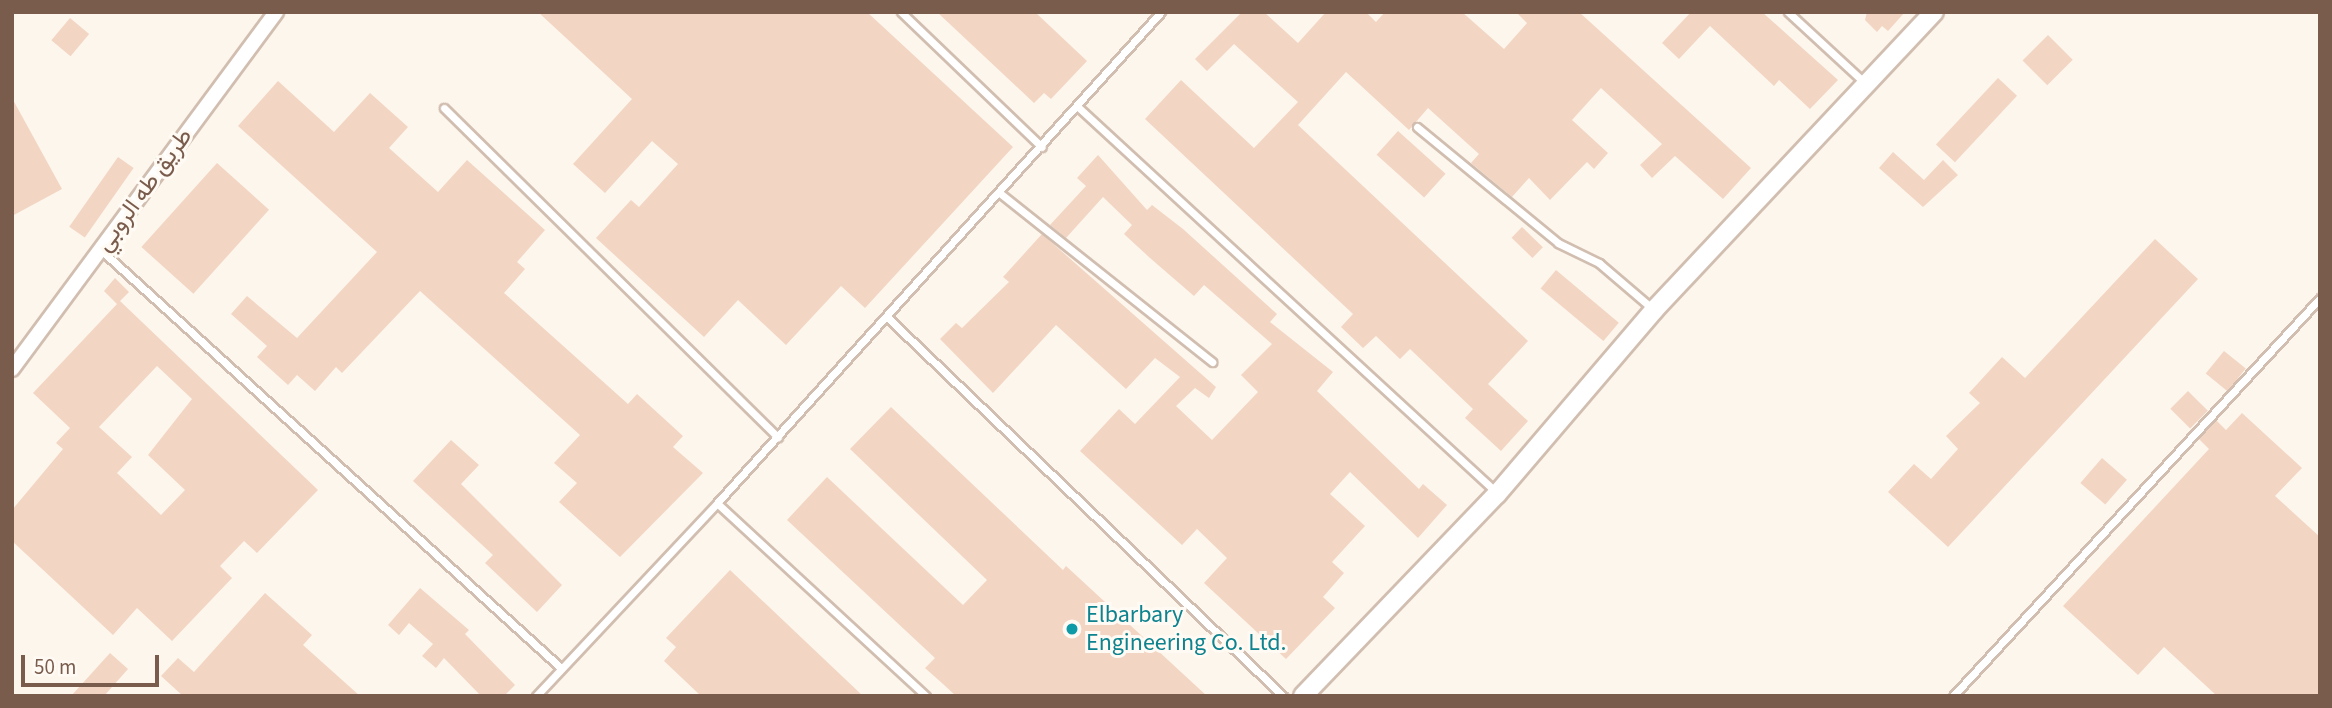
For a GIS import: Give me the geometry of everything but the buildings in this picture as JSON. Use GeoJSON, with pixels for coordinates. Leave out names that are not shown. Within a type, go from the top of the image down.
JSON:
{"type":"FeatureCollection","features":[{"type":"Feature","properties":{"kind":"street","name":"طريق طه الروبي"},"geometry":{"type":"LineString","coordinates":[[12,369],[276,12]]}},
{"type":"Feature","properties":{"kind":"street"},"geometry":{"type":"LineString","coordinates":[[1303,696],[1497,494],[1654,310],[1869,86],[1934,12]]}},
{"type":"Feature","properties":{"kind":"lane"},"geometry":{"type":"LineString","coordinates":[[901,12],[1042,147]]}},
{"type":"Feature","properties":{"kind":"lane"},"geometry":{"type":"LineString","coordinates":[[536,696],[1001,194],[1161,12]]}},
{"type":"Feature","properties":{"kind":"lane"},"geometry":{"type":"LineString","coordinates":[[1788,12],[1869,86]]}},
{"type":"Feature","properties":{"kind":"lane"},"geometry":{"type":"LineString","coordinates":[[1077,106],[1497,494]]}},
{"type":"Feature","properties":{"kind":"lane"},"geometry":{"type":"LineString","coordinates":[[443,108],[778,437]]}},
{"type":"Feature","properties":{"kind":"lane"},"geometry":{"type":"LineString","coordinates":[[1417,127],[1558,243],[1599,263],[1654,310]]}},
{"type":"Feature","properties":{"kind":"lane"},"geometry":{"type":"LineString","coordinates":[[1001,194],[1212,362]]}},
{"type":"Feature","properties":{"kind":"lane"},"geometry":{"type":"LineString","coordinates":[[100,249],[562,668]]}},
{"type":"Feature","properties":{"kind":"lane"},"geometry":{"type":"LineString","coordinates":[[1953,696],[2320,298]]}},
{"type":"Feature","properties":{"kind":"lane"},"geometry":{"type":"LineString","coordinates":[[887,317],[1283,696]]}},
{"type":"Feature","properties":{"kind":"lane"},"geometry":{"type":"LineString","coordinates":[[717,503],[926,696]]}},
{"type":"Feature","properties":{"kind":"place","name":"Elbarbary Engineering Co. Ltd."},"geometry":{"type":"Point","coordinates":[1072,629]}}]}
